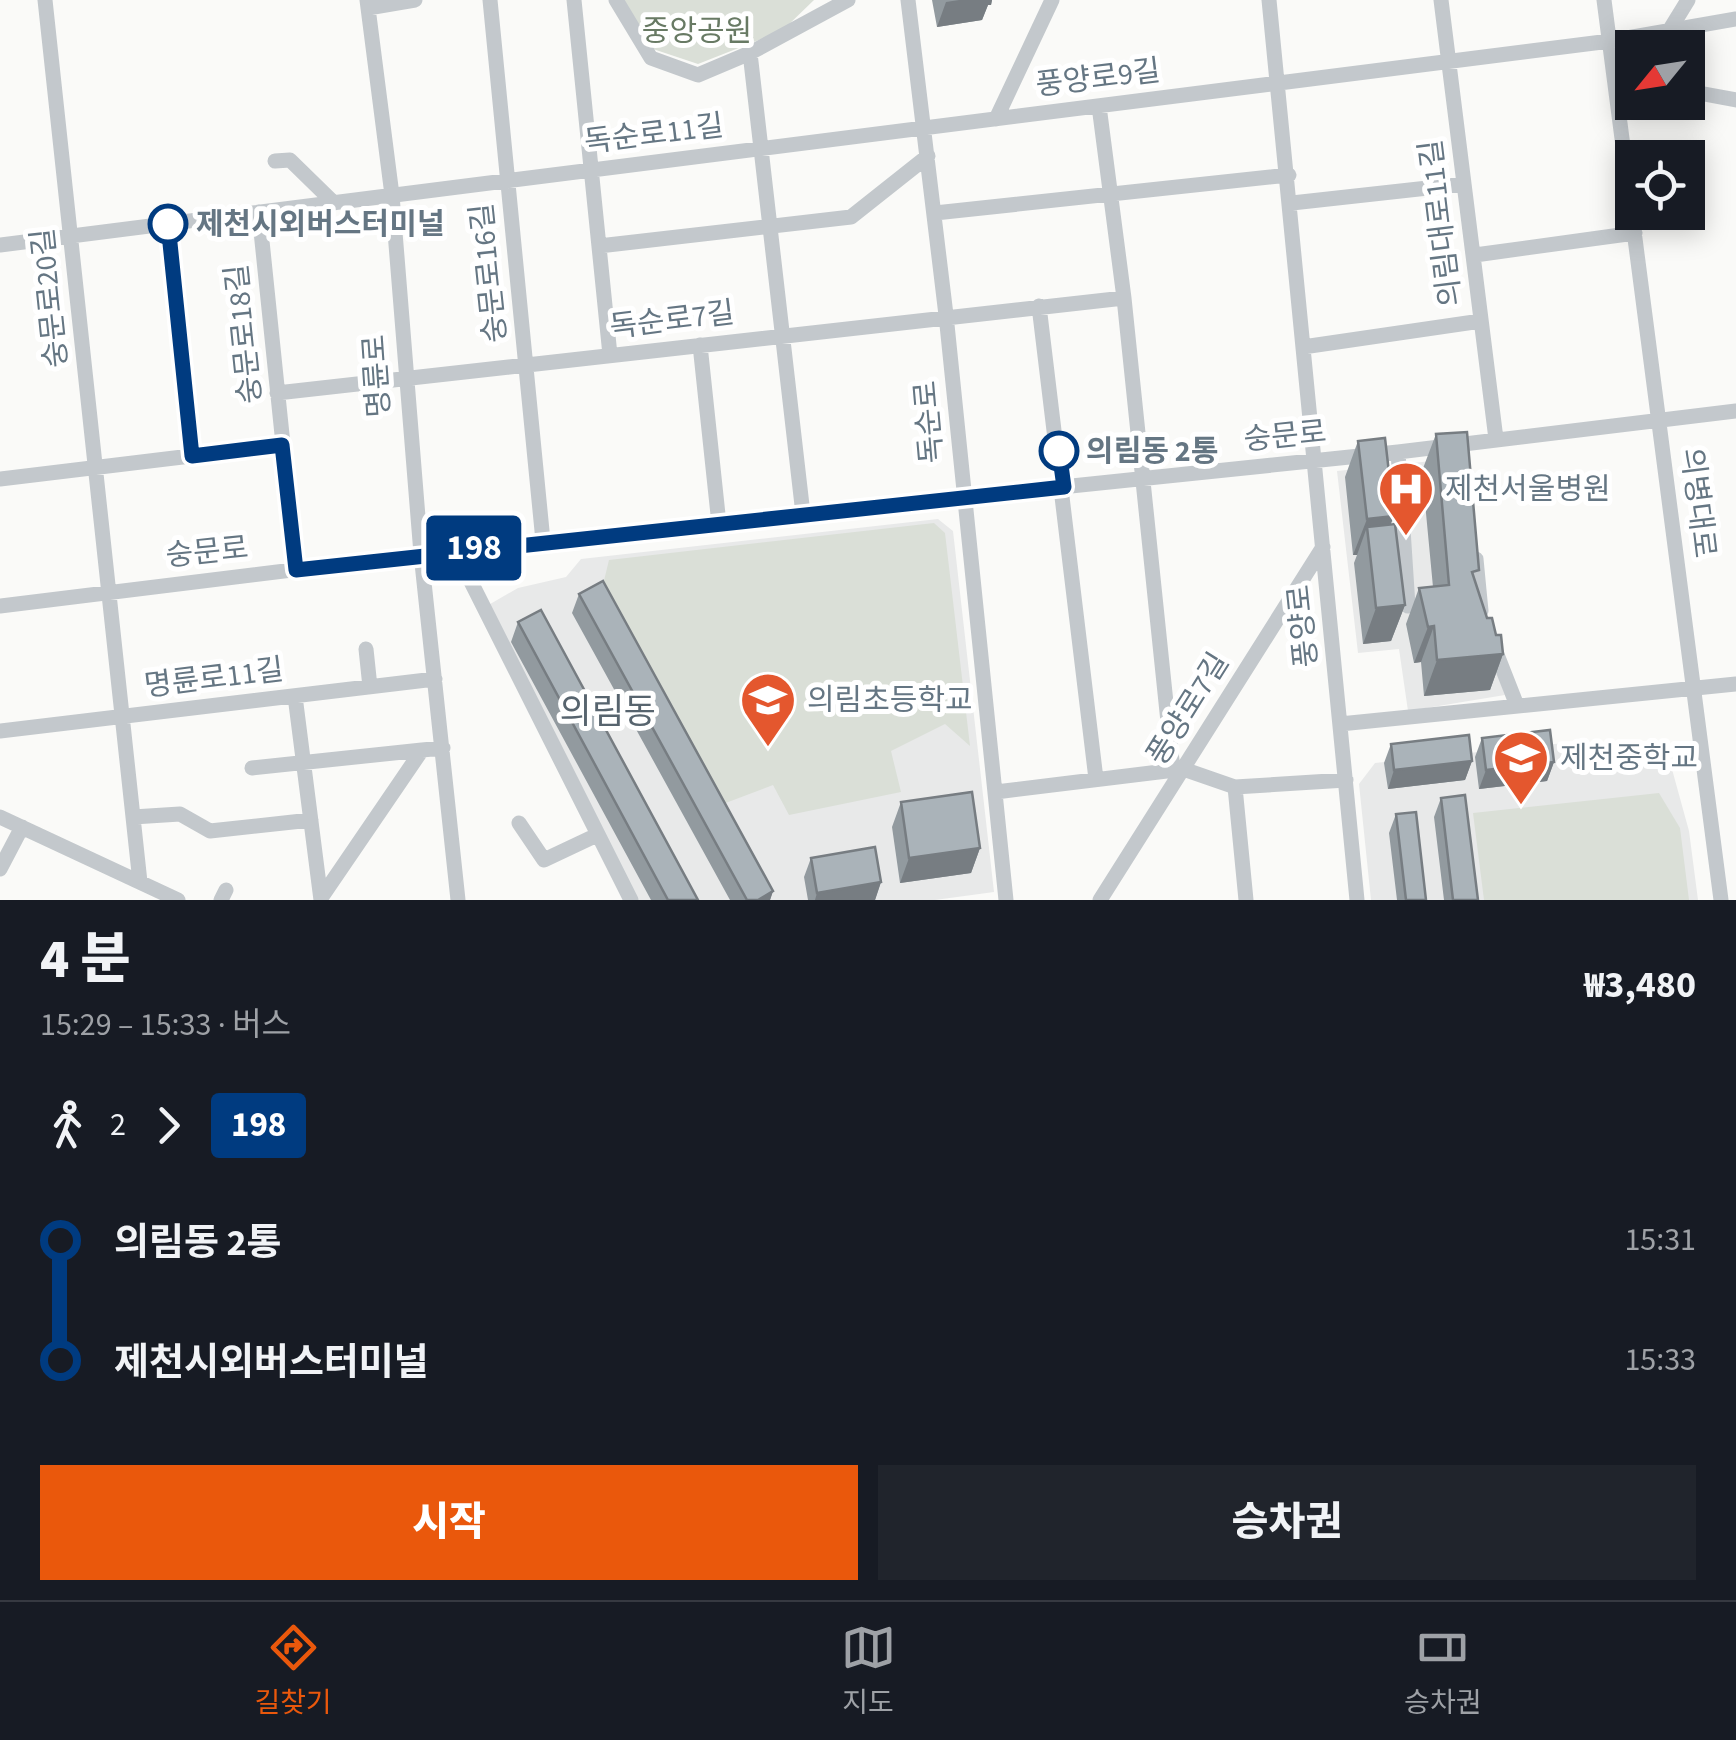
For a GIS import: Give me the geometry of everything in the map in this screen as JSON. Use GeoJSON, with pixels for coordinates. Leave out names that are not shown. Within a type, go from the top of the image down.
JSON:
{"type":"FeatureCollection","features":[{"type":"Feature","properties":{"kind":"street","name":"숭문로20길"},"geometry":{"type":"LineString","coordinates":[[45,0],[140,882]]}},
{"type":"Feature","properties":{"kind":"street"},"geometry":{"type":"LineString","coordinates":[[368,4],[415,0]]}},
{"type":"Feature","properties":{"kind":"street","name":"숭문로16길"},"geometry":{"type":"LineString","coordinates":[[490,0],[543,541]]}},
{"type":"Feature","properties":{"kind":"street"},"geometry":{"type":"LineString","coordinates":[[574,0],[610,355]]}},
{"type":"Feature","properties":{"kind":"street"},"geometry":{"type":"LineString","coordinates":[[616,0],[651,58],[698,75],[750,53],[848,0]]}},
{"type":"Feature","properties":{"kind":"street","name":"독순로"},"geometry":{"type":"LineString","coordinates":[[908,0],[946,315],[1006,900]]}},
{"type":"Feature","properties":{"kind":"street"},"geometry":{"type":"LineString","coordinates":[[996,118],[1052,0]]}},
{"type":"Feature","properties":{"kind":"street","name":"풍양로"},"geometry":{"type":"LineString","coordinates":[[1269,0],[1292,203],[1357,900]]}},
{"type":"Feature","properties":{"kind":"street","name":"의림대로11길"},"geometry":{"type":"LineString","coordinates":[[1442,0],[1496,438]]}},
{"type":"Feature","properties":{"kind":"street","name":"의병대로"},"geometry":{"type":"LineString","coordinates":[[1604,0],[1615,78]]}},
{"type":"Feature","properties":{"kind":"street"},"geometry":{"type":"LineString","coordinates":[[1670,30],[1688,0]]}},
{"type":"Feature","properties":{"kind":"street","name":"명륜로"},"geometry":{"type":"LineString","coordinates":[[368,4],[392,195],[404,380],[458,900]]}},
{"type":"Feature","properties":{"kind":"street","name":"풍양로9길"},"geometry":{"type":"LineString","coordinates":[[1675,30],[1736,19]]}},
{"type":"Feature","properties":{"kind":"street","name":"풍양로9길"},"geometry":{"type":"LineString","coordinates":[[924,128],[1615,40]]}},
{"type":"Feature","properties":{"kind":"street"},"geometry":{"type":"LineString","coordinates":[[750,53],[803,514]]}},
{"type":"Feature","properties":{"kind":"street"},"geometry":{"type":"LineString","coordinates":[[1705,94],[1736,100]]}},
{"type":"Feature","properties":{"kind":"street"},"geometry":{"type":"LineString","coordinates":[[1099,106],[1178,770]]}},
{"type":"Feature","properties":{"kind":"street","name":"의병대로"},"geometry":{"type":"LineString","coordinates":[[1620,120],[1721,900]]}},
{"type":"Feature","properties":{"kind":"street","name":"독순로11길"},"geometry":{"type":"LineString","coordinates":[[0,245],[924,128]]}},
{"type":"Feature","properties":{"kind":"street"},"geometry":{"type":"LineString","coordinates":[[599,246],[851,218],[928,156]]}},
{"type":"Feature","properties":{"kind":"street"},"geometry":{"type":"LineString","coordinates":[[274,161],[290,160],[334,203]]}},
{"type":"Feature","properties":{"kind":"street"},"geometry":{"type":"LineString","coordinates":[[934,213],[1289,175]]}},
{"type":"Feature","properties":{"kind":"street"},"geometry":{"type":"LineString","coordinates":[[1292,203],[1464,184]]}},
{"type":"Feature","properties":{"kind":"street","name":"숭문로18길"},"geometry":{"type":"LineString","coordinates":[[259,212],[296,570]]}},
{"type":"Feature","properties":{"kind":"street"},"geometry":{"type":"LineString","coordinates":[[168,224],[192,456]]}},
{"type":"Feature","properties":{"kind":"street"},"geometry":{"type":"LineString","coordinates":[[1475,255],[1635,233]]}},
{"type":"Feature","properties":{"kind":"street","name":"독순로7길"},"geometry":{"type":"LineString","coordinates":[[277,392],[1124,298]]}},
{"type":"Feature","properties":{"kind":"street"},"geometry":{"type":"LineString","coordinates":[[1039,306],[1064,487],[1096,780]]}},
{"type":"Feature","properties":{"kind":"street"},"geometry":{"type":"LineString","coordinates":[[1303,347],[1481,322]]}},
{"type":"Feature","properties":{"kind":"street"},"geometry":{"type":"LineString","coordinates":[[700,345],[719,524]]}},
{"type":"Feature","properties":{"kind":"street","name":"숭문로"},"geometry":{"type":"LineString","coordinates":[[0,606],[455,550],[1398,452],[1736,411]]}},
{"type":"Feature","properties":{"kind":"street"},"geometry":{"type":"LineString","coordinates":[[1465,442],[1467,461]]}},
{"type":"Feature","properties":{"kind":"street"},"geometry":{"type":"LineString","coordinates":[[0,478],[282,445]]}},
{"type":"Feature","properties":{"kind":"street"},"geometry":{"type":"LineString","coordinates":[[1398,452],[1408,606]]}},
{"type":"Feature","properties":{"kind":"street"},"geometry":{"type":"LineString","coordinates":[[1474,536],[1481,611],[1516,704]]}},
{"type":"Feature","properties":{"kind":"street","name":"풍양로7길"},"geometry":{"type":"LineString","coordinates":[[1100,900],[1178,770],[1323,547]]}},
{"type":"Feature","properties":{"kind":"street"},"geometry":{"type":"LineString","coordinates":[[455,550],[631,900]]}},
{"type":"Feature","properties":{"kind":"street"},"geometry":{"type":"LineString","coordinates":[[366,648],[370,687]]}},
{"type":"Feature","properties":{"kind":"street","name":"명륜로11길"},"geometry":{"type":"LineString","coordinates":[[0,732],[435,679]]}},
{"type":"Feature","properties":{"kind":"street"},"geometry":{"type":"LineString","coordinates":[[1340,724],[1736,684]]}},
{"type":"Feature","properties":{"kind":"street"},"geometry":{"type":"LineString","coordinates":[[295,696],[321,899]]}},
{"type":"Feature","properties":{"kind":"street"},"geometry":{"type":"LineString","coordinates":[[252,768],[443,748]]}},
{"type":"Feature","properties":{"kind":"street"},"geometry":{"type":"LineString","coordinates":[[321,899],[422,750]]}},
{"type":"Feature","properties":{"kind":"street"},"geometry":{"type":"LineString","coordinates":[[996,792],[1178,770],[1235,787],[1346,780]]}},
{"type":"Feature","properties":{"kind":"street"},"geometry":{"type":"LineString","coordinates":[[1235,787],[1246,900]]}},
{"type":"Feature","properties":{"kind":"street"},"geometry":{"type":"LineString","coordinates":[[133,818],[180,814],[210,831],[311,820]]}},
{"type":"Feature","properties":{"kind":"street"},"geometry":{"type":"LineString","coordinates":[[0,817],[178,900]]}},
{"type":"Feature","properties":{"kind":"street"},"geometry":{"type":"LineString","coordinates":[[519,823],[544,860],[597,835]]}},
{"type":"Feature","properties":{"kind":"street"},"geometry":{"type":"LineString","coordinates":[[0,869],[22,827]]}},
{"type":"Feature","properties":{"kind":"street"},"geometry":{"type":"LineString","coordinates":[[1718,876],[1736,873]]}},
{"type":"Feature","properties":{"kind":"shaded area","name":"제천서울병원"},"geometry":{"type":"Polygon","coordinates":[[[1460,458],[1474,605],[1505,695],[1408,711],[1399,649],[1358,653],[1337,471],[1460,458]]]}},
{"type":"Feature","properties":{"kind":"shaded area","name":"의림초등학교"},"geometry":{"type":"Polygon","coordinates":[[[938,519],[953,531],[994,892],[935,900],[638,900],[485,607],[518,588],[566,577],[581,559],[938,519]]]}},
{"type":"Feature","properties":{"kind":"shaded area","name":"제천중학교"},"geometry":{"type":"Polygon","coordinates":[[[1583,741],[1584,771],[1670,762],[1689,831],[1698,900],[1371,900],[1359,784],[1375,763],[1583,741]]]}},
{"type":"Feature","properties":{"kind":"green space","name":"중앙공원"},"geometry":{"type":"Polygon","coordinates":[[[624,0],[814,0],[782,31],[698,64],[650,48],[624,0]]]}},
{"type":"Feature","properties":{"kind":"green space"},"geometry":{"type":"Polygon","coordinates":[[[934,523],[945,533],[970,746],[945,724],[891,751],[901,792],[789,815],[773,785],[715,807],[600,597],[609,560],[934,523]]]}},
{"type":"Feature","properties":{"kind":"green space"},"geometry":{"type":"Polygon","coordinates":[[[1659,793],[1680,828],[1689,900],[1484,900],[1473,813],[1659,793]]]}},
{"type":"Feature","properties":{"kind":"building"},"geometry":{"type":"Polygon","coordinates":[[[1467,432],[1479,570],[1472,572],[1487,618],[1492,618],[1496,635],[1501,635],[1503,654],[1437,660],[1434,626],[1428,627],[1419,588],[1449,585],[1436,434],[1467,432]]]}},
{"type":"Feature","properties":{"kind":"building"},"geometry":{"type":"Polygon","coordinates":[[[1385,438],[1394,516],[1367,519],[1358,441],[1385,438]]]}},
{"type":"Feature","properties":{"kind":"building"},"geometry":{"type":"Polygon","coordinates":[[[1395,524],[1405,605],[1376,608],[1367,527],[1395,524]]]}},
{"type":"Feature","properties":{"kind":"building"},"geometry":{"type":"Polygon","coordinates":[[[603,581],[773,891],[758,900],[747,900],[579,594],[603,581]]]}},
{"type":"Feature","properties":{"kind":"building"},"geometry":{"type":"Polygon","coordinates":[[[541,610],[698,900],[668,900],[518,622],[541,610]]]}},
{"type":"Feature","properties":{"kind":"building"},"geometry":{"type":"Polygon","coordinates":[[[1550,730],[1554,762],[1486,770],[1482,738],[1550,730]]]}},
{"type":"Feature","properties":{"kind":"building"},"geometry":{"type":"Polygon","coordinates":[[[1469,735],[1472,761],[1394,770],[1391,744],[1469,735]]]}},
{"type":"Feature","properties":{"kind":"building"},"geometry":{"type":"Polygon","coordinates":[[[972,792],[980,848],[909,858],[901,802],[972,792]]]}},
{"type":"Feature","properties":{"kind":"building"},"geometry":{"type":"Polygon","coordinates":[[[1465,795],[1478,900],[1453,900],[1441,798],[1465,795]]]}},
{"type":"Feature","properties":{"kind":"building"},"geometry":{"type":"Polygon","coordinates":[[[1416,812],[1426,900],[1406,900],[1396,814],[1416,812]]]}},
{"type":"Feature","properties":{"kind":"building"},"geometry":{"type":"Polygon","coordinates":[[[875,847],[881,882],[817,893],[811,858],[875,847]]]}},
{"type":"Feature","properties":{"kind":"bus line","name":"198"},"geometry":{"type":"LineString","coordinates":[[168,224],[192,456],[282,445],[296,570],[1064,487],[1059,451]]}},
{"type":"Feature","properties":{"kind":"place","name":"제천시외버스터미널"},"geometry":{"type":"Point","coordinates":[168,224]}},
{"type":"Feature","properties":{"kind":"place","name":"의림동 2통"},"geometry":{"type":"Point","coordinates":[1059,451]}},
{"type":"Feature","properties":{"kind":"place","name":"제천서울병원"},"geometry":{"type":"Point","coordinates":[1406,538]}},
{"type":"Feature","properties":{"kind":"place","name":"의림초등학교"},"geometry":{"type":"Point","coordinates":[768,749]}},
{"type":"Feature","properties":{"kind":"place","name":"제천중학교"},"geometry":{"type":"Point","coordinates":[1521,807]}},
{"type":"Feature","properties":{"kind":"district","name":"의림동"},"geometry":{"type":"Point","coordinates":[608,712]}}]}
